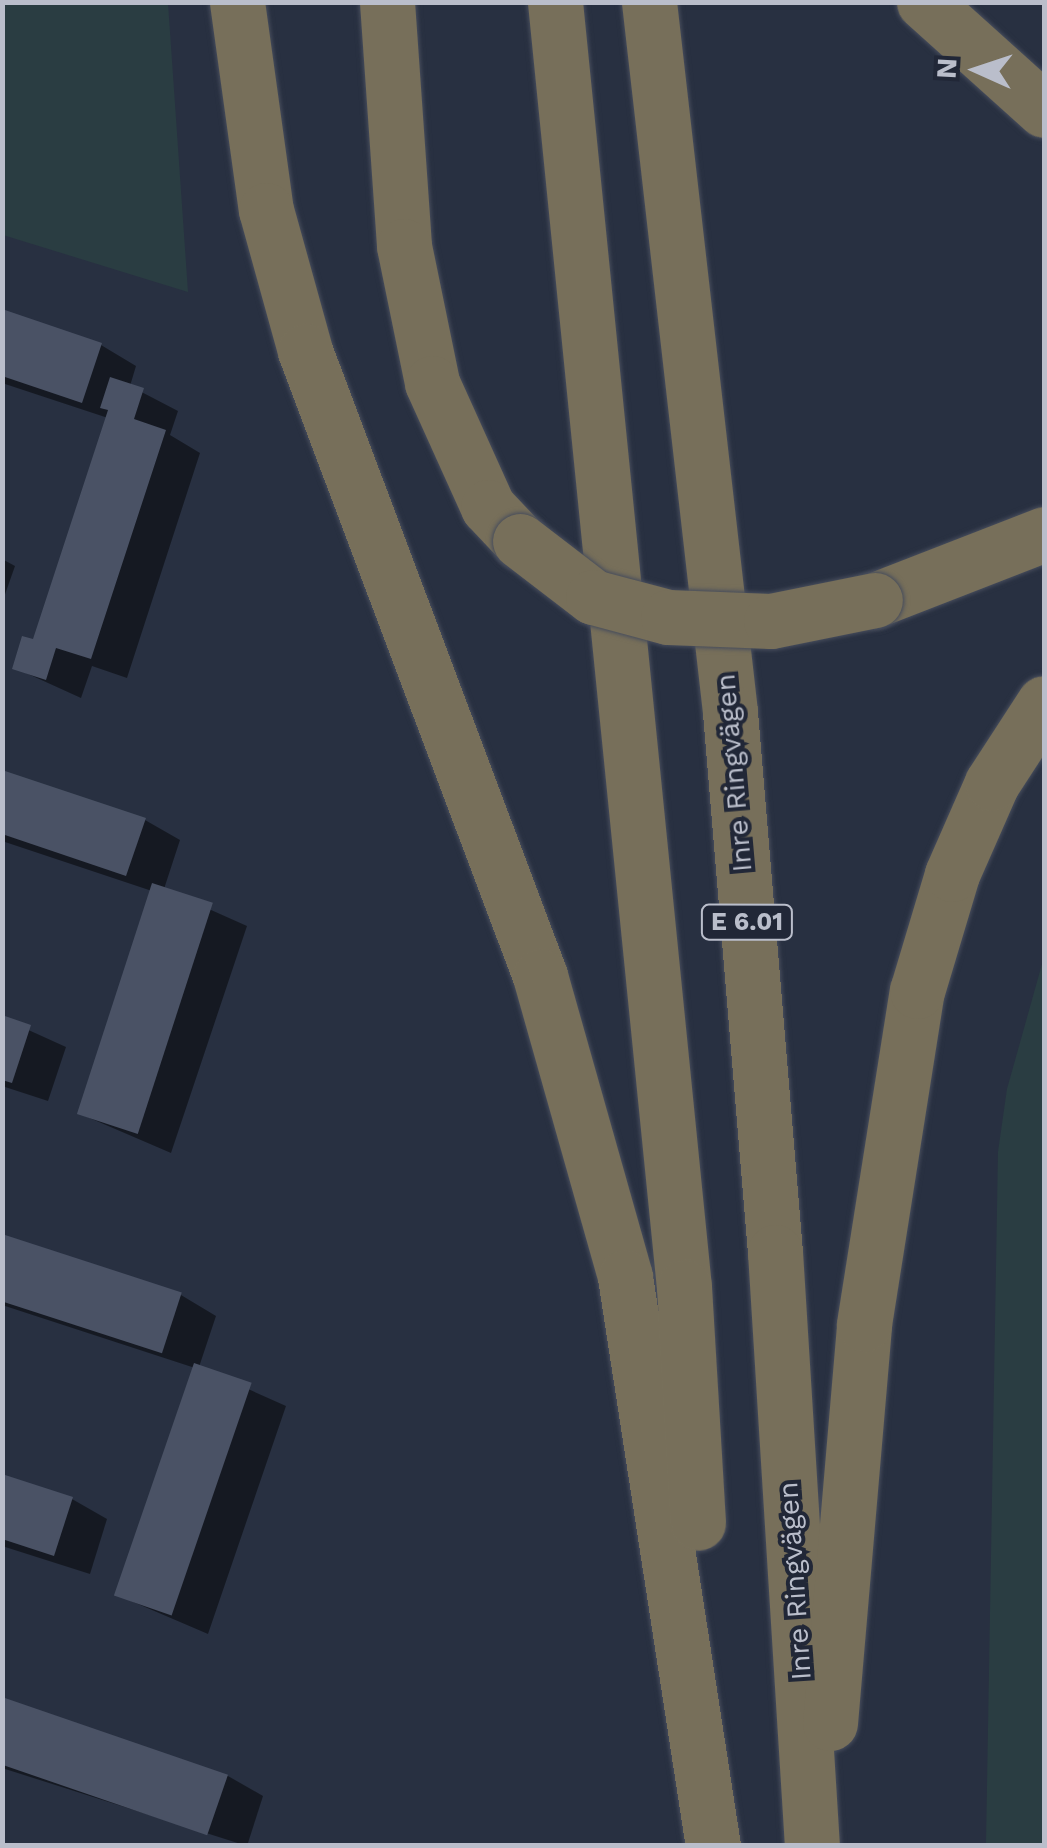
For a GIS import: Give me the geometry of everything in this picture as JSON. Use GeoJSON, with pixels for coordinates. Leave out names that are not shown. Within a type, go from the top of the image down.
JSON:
{"type":"FeatureCollection","features":[{"type":"Feature","properties":{"kind":"highway"},"geometry":{"type":"LineString","coordinates":[[238,2],[266,210],[305,351],[540,976],[626,1277],[715,1846]]}},
{"type":"Feature","properties":{"kind":"highway"},"geometry":{"type":"LineString","coordinates":[[387,2],[393,151],[428,368],[466,467],[488,507],[520,541],[593,597],[668,617],[770,621],[875,600],[1044,534]]}},
{"type":"Feature","properties":{"kind":"highway"},"geometry":{"type":"LineString","coordinates":[[555,2],[684,1286],[715,1846]]}},
{"type":"Feature","properties":{"kind":"highway","name":"Inre Ringvägen"},"geometry":{"type":"LineString","coordinates":[[649,2],[730,712],[775,1252],[814,1846]]}},
{"type":"Feature","properties":{"kind":"highway"},"geometry":{"type":"LineString","coordinates":[[924,2],[1044,110]]}},
{"type":"Feature","properties":{"kind":"highway"},"geometry":{"type":"LineString","coordinates":[[814,1846],[845,1587],[864,1324],[916,991],[965,844],[992,782],[1044,703]]}},
{"type":"Feature","properties":{"kind":"green space"},"geometry":{"type":"Polygon","coordinates":[[[2,3],[168,3],[188,292],[3,235],[2,3]]]}},
{"type":"Feature","properties":{"kind":"green space"},"geometry":{"type":"Polygon","coordinates":[[[1044,957],[1044,1845],[986,1845],[998,1152],[1007,1089],[1044,957]]]}},
{"type":"Feature","properties":{"kind":"building"},"geometry":{"type":"Polygon","coordinates":[[[2,309],[102,343],[82,403],[2,376],[2,309]]]}},
{"type":"Feature","properties":{"kind":"building"},"geometry":{"type":"Polygon","coordinates":[[[110,377],[144,388],[134,419],[166,430],[91,659],[56,648],[46,680],[12,669],[22,636],[33,639],[108,410],[100,408],[110,377]]]}},
{"type":"Feature","properties":{"kind":"building"},"geometry":{"type":"Polygon","coordinates":[[[2,770],[146,818],[126,876],[2,834],[2,770]]]}},
{"type":"Feature","properties":{"kind":"building"},"geometry":{"type":"Polygon","coordinates":[[[152,883],[213,903],[138,1134],[77,1114],[152,883]]]}},
{"type":"Feature","properties":{"kind":"building"},"geometry":{"type":"Polygon","coordinates":[[[2,1015],[31,1025],[12,1083],[2,1080],[2,1015]]]}},
{"type":"Feature","properties":{"kind":"building"},"geometry":{"type":"Polygon","coordinates":[[[2,1234],[182,1292],[162,1353],[2,1301],[2,1234]]]}},
{"type":"Feature","properties":{"kind":"building"},"geometry":{"type":"Polygon","coordinates":[[[194,1363],[252,1383],[172,1615],[114,1596],[194,1363]]]}},
{"type":"Feature","properties":{"kind":"building"},"geometry":{"type":"Polygon","coordinates":[[[2,1474],[73,1497],[54,1556],[2,1539],[2,1474]]]}},
{"type":"Feature","properties":{"kind":"building"},"geometry":{"type":"Polygon","coordinates":[[[2,1697],[228,1775],[207,1835],[2,1765],[2,1697]]]}}]}
